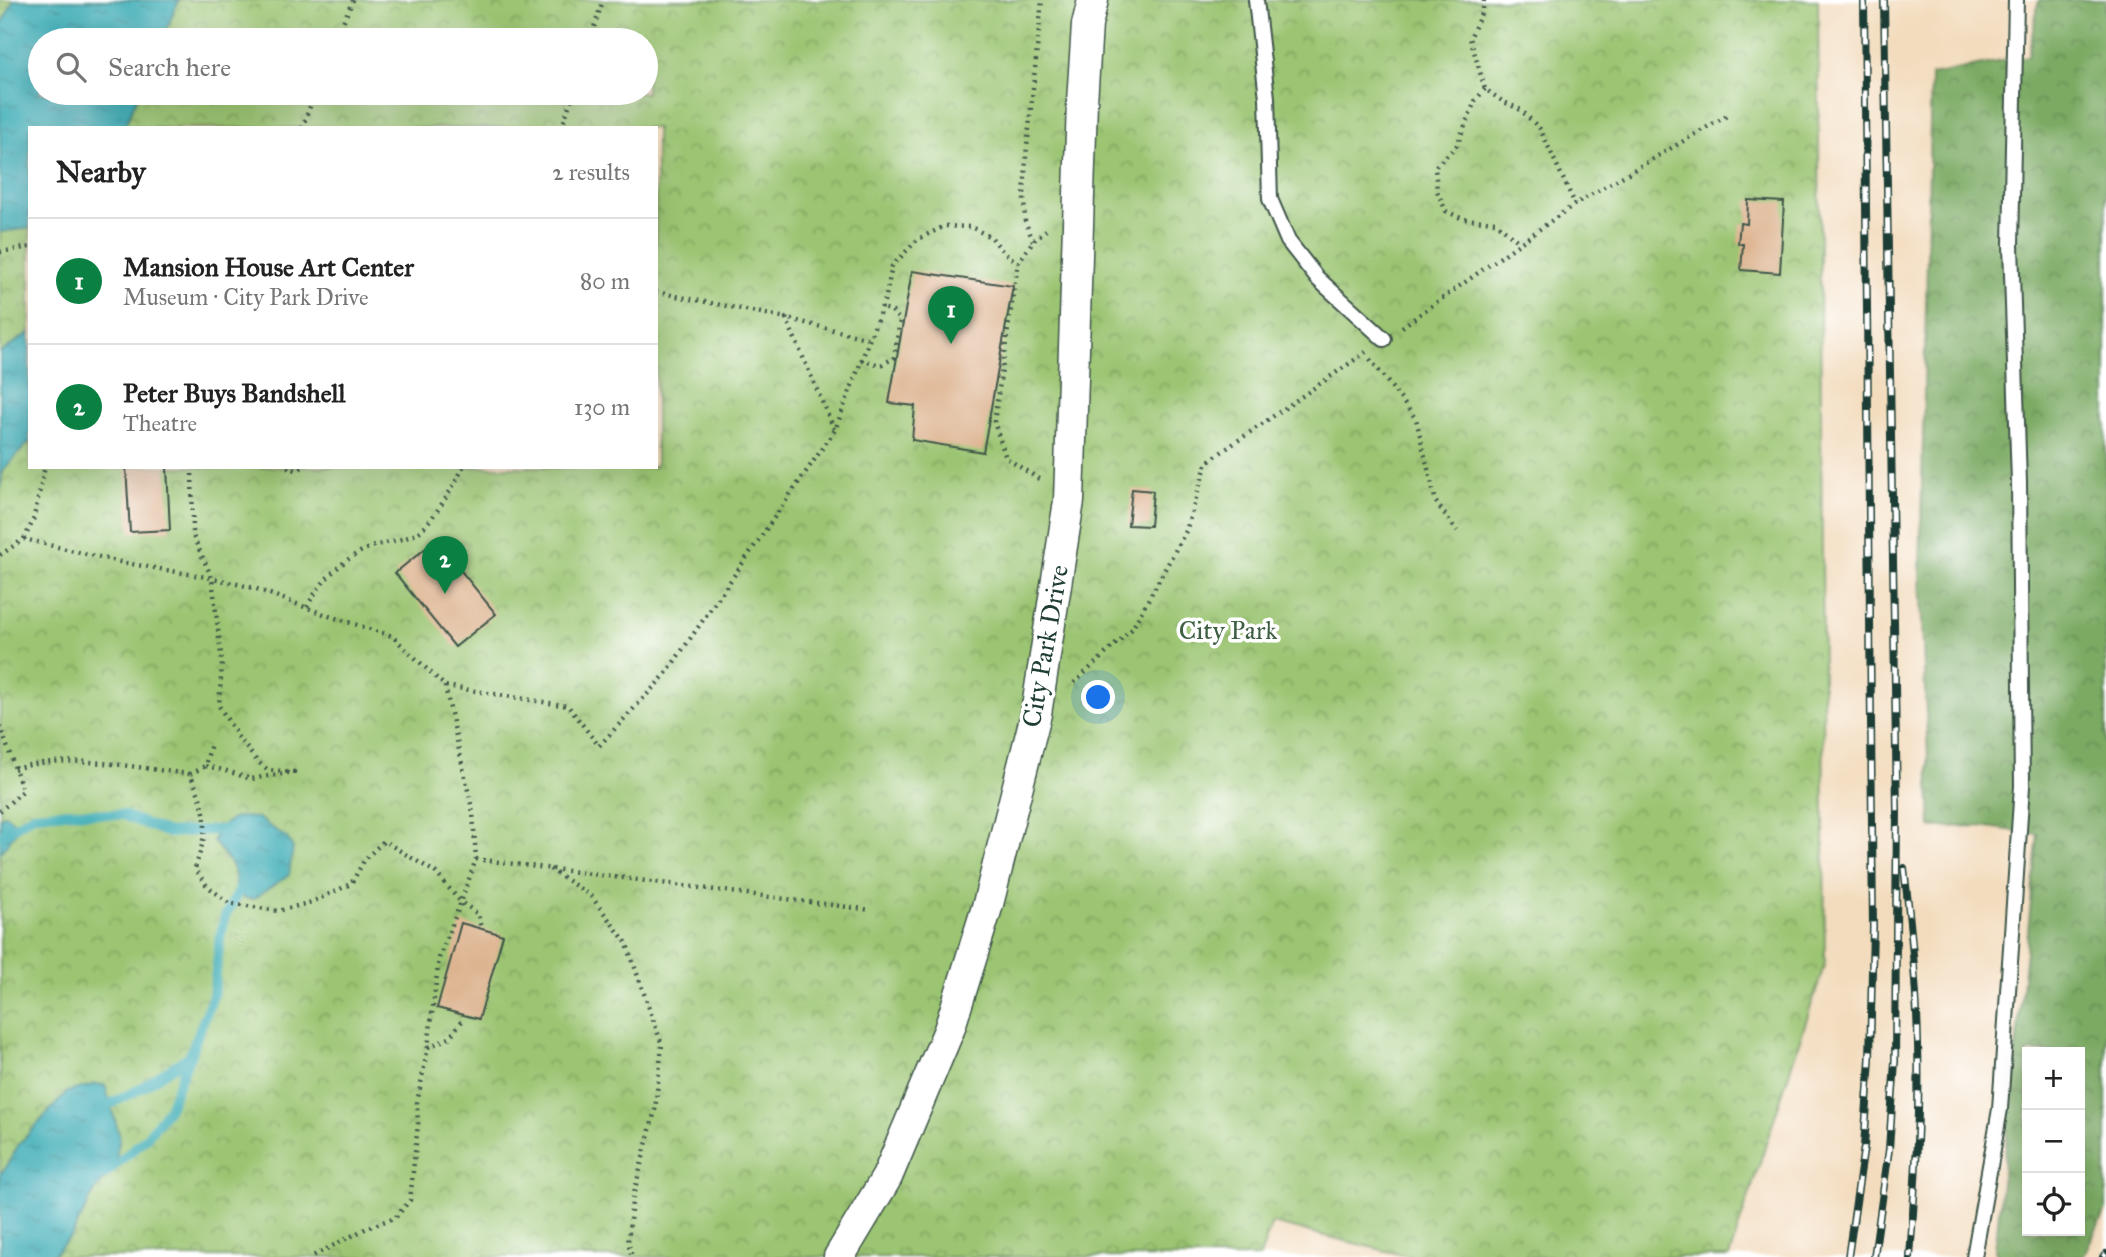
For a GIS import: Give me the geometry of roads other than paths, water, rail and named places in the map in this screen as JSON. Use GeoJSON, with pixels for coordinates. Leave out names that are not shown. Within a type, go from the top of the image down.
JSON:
{"type":"FeatureCollection","features":[{"type":"Feature","properties":{"kind":"street","name":"City Park Drive"},"geometry":{"type":"LineString","coordinates":[[839,1257],[887,1177],[949,1030],[988,904],[1036,714],[1069,501],[1087,25],[1093,0]]}},
{"type":"Feature","properties":{"kind":"lane"},"geometry":{"type":"LineString","coordinates":[[1256,0],[1267,98],[1270,199],[1288,241],[1317,278],[1384,340]]}},
{"type":"Feature","properties":{"kind":"lane"},"geometry":{"type":"LineString","coordinates":[[1974,1257],[2000,1109],[2022,786],[2019,482],[2011,245],[2016,0]]}},
{"type":"Feature","properties":{"kind":"water"},"geometry":{"type":"Polygon","coordinates":[[[14,0],[179,0],[167,28],[28,28],[28,105],[134,105],[125,126],[28,126],[28,228],[0,232],[0,27],[14,0]]]}},
{"type":"Feature","properties":{"kind":"water"},"geometry":{"type":"Polygon","coordinates":[[[28,333],[28,443],[3,470],[0,489],[0,353],[28,333]]]}},
{"type":"Feature","properties":{"kind":"water"},"geometry":{"type":"Polygon","coordinates":[[[5,814],[20,827],[0,853],[0,818],[5,814]]]}},
{"type":"Feature","properties":{"kind":"water"},"geometry":{"type":"Polygon","coordinates":[[[238,817],[258,818],[288,839],[293,848],[289,875],[253,899],[244,898],[235,884],[232,867],[213,841],[222,826],[238,817]]]}},
{"type":"Feature","properties":{"kind":"water"},"geometry":{"type":"Polygon","coordinates":[[[96,1084],[105,1085],[120,1137],[114,1168],[94,1192],[72,1235],[51,1257],[0,1257],[0,1173],[19,1144],[67,1092],[96,1084]]]}},
{"type":"Feature","properties":{"kind":"waterway"},"geometry":{"type":"LineString","coordinates":[[0,836],[33,815],[68,812],[123,815],[168,833],[231,829]]}},
{"type":"Feature","properties":{"kind":"waterway"},"geometry":{"type":"LineString","coordinates":[[105,1174],[146,1138],[169,1108],[213,996],[225,916],[245,880]]}},
{"type":"Feature","properties":{"kind":"waterway"},"geometry":{"type":"LineString","coordinates":[[102,1108],[138,1090],[191,1055]]}},
{"type":"Feature","properties":{"kind":"railway"},"geometry":{"type":"LineString","coordinates":[[1848,1257],[1864,1147],[1870,1059],[1873,927],[1864,0]]}},
{"type":"Feature","properties":{"kind":"railway"},"geometry":{"type":"LineString","coordinates":[[1874,1257],[1889,1149],[1895,1061],[1897,809],[1884,0]]}},
{"type":"Feature","properties":{"kind":"railway"},"geometry":{"type":"LineString","coordinates":[[1904,868],[1915,978],[1918,1071],[1917,1150],[1910,1257]]}},
{"type":"Feature","properties":{"kind":"railway"},"geometry":{"type":"LineString","coordinates":[[2103,1257],[2106,1254]]}},
{"type":"Feature","properties":{"kind":"place","name":"Mansion House Art Center"},"geometry":{"type":"Point","coordinates":[951,344]}},
{"type":"Feature","properties":{"kind":"place","name":"Peter Buys Bandshell"},"geometry":{"type":"Point","coordinates":[445,594]}},
{"type":"Feature","properties":{"kind":"park label","name":"City Park"},"geometry":{"type":"Point","coordinates":[1228,630]}}]}
